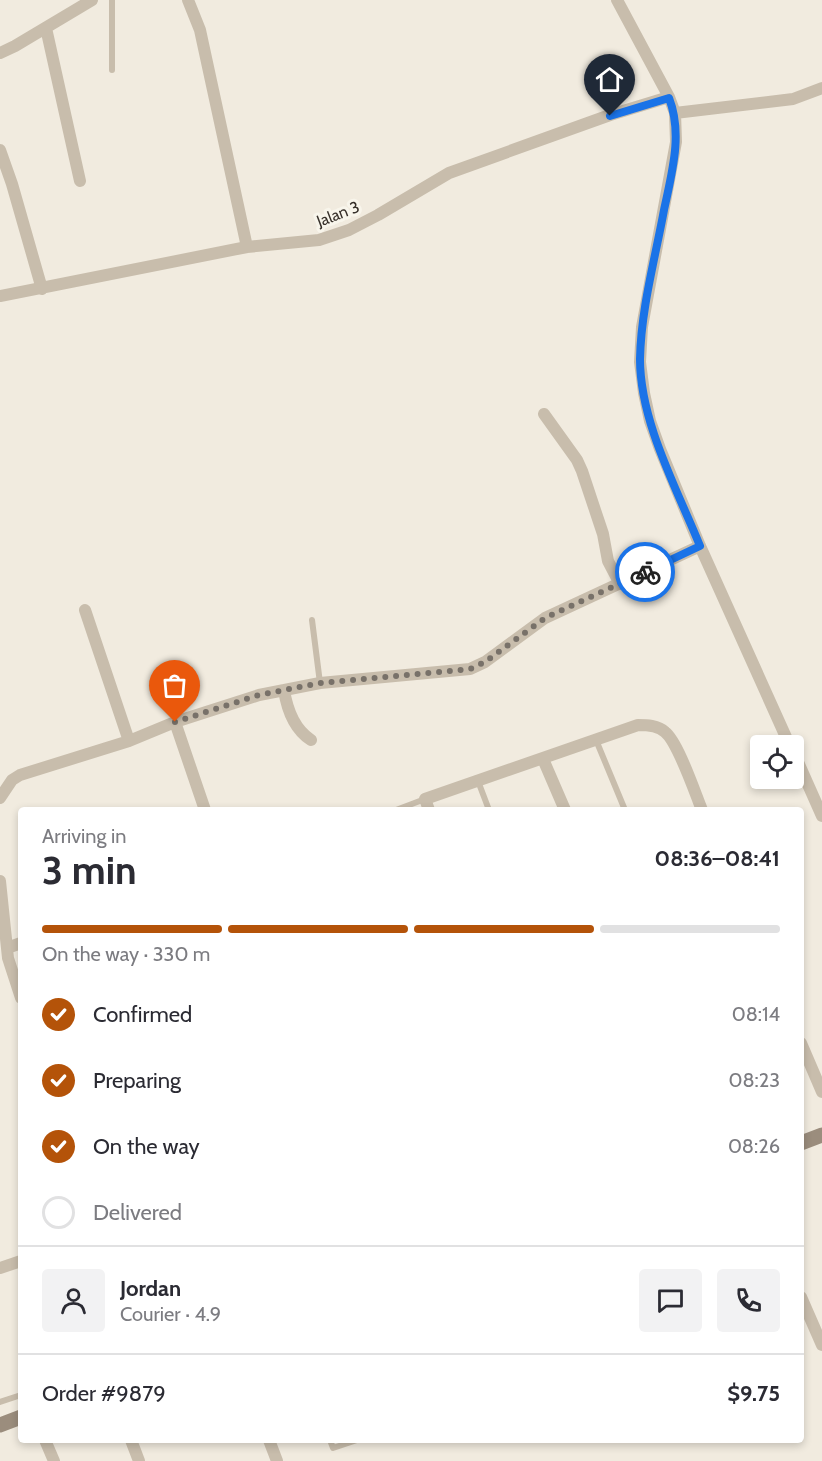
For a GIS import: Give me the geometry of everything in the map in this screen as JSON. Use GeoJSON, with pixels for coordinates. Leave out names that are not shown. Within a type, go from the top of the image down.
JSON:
{"type":"FeatureCollection","features":[{"type":"Feature","properties":{"kind":"main road"},"geometry":{"type":"LineString","coordinates":[[804,1142],[821,1138]]}},
{"type":"Feature","properties":{"kind":"main road"},"geometry":{"type":"LineString","coordinates":[[0,1425],[18,1418]]}},
{"type":"Feature","properties":{"kind":"street"},"geometry":{"type":"LineString","coordinates":[[0,53],[92,0]]}},
{"type":"Feature","properties":{"kind":"street"},"geometry":{"type":"LineString","coordinates":[[188,0],[200,30],[247,247]]}},
{"type":"Feature","properties":{"kind":"street"},"geometry":{"type":"LineString","coordinates":[[617,0],[675,113],[676,142],[642,327],[642,372],[650,421],[700,546],[785,735]]}},
{"type":"Feature","properties":{"kind":"street"},"geometry":{"type":"LineString","coordinates":[[46,27],[80,181]]}},
{"type":"Feature","properties":{"kind":"street"},"geometry":{"type":"LineString","coordinates":[[675,113],[793,99],[822,88]]}},
{"type":"Feature","properties":{"kind":"street","name":"Jalan 3"},"geometry":{"type":"LineString","coordinates":[[0,296],[247,247],[319,240],[349,230],[449,173],[600,119],[669,98]]}},
{"type":"Feature","properties":{"kind":"street"},"geometry":{"type":"LineString","coordinates":[[0,150],[42,289]]}},
{"type":"Feature","properties":{"kind":"street"},"geometry":{"type":"LineString","coordinates":[[544,414],[577,459],[603,534],[608,561],[620,584]]}},
{"type":"Feature","properties":{"kind":"street"},"geometry":{"type":"LineString","coordinates":[[2,789],[20,775],[129,741],[175,722],[259,695],[320,683],[470,669],[485,662],[545,618],[700,546]]}},
{"type":"Feature","properties":{"kind":"street"},"geometry":{"type":"LineString","coordinates":[[85,610],[129,741]]}},
{"type":"Feature","properties":{"kind":"street"},"geometry":{"type":"LineString","coordinates":[[284,690],[291,716],[302,733],[311,740]]}},
{"type":"Feature","properties":{"kind":"street"},"geometry":{"type":"LineString","coordinates":[[175,722],[204,807]]}},
{"type":"Feature","properties":{"kind":"street"},"geometry":{"type":"LineString","coordinates":[[427,805],[478,781],[638,725],[649,725],[665,731],[674,744],[701,807]]}},
{"type":"Feature","properties":{"kind":"street"},"geometry":{"type":"LineString","coordinates":[[543,759],[564,807]]}},
{"type":"Feature","properties":{"kind":"street"},"geometry":{"type":"LineString","coordinates":[[804,776],[822,816]]}},
{"type":"Feature","properties":{"kind":"street"},"geometry":{"type":"LineString","coordinates":[[0,881],[7,948],[18,987]]}},
{"type":"Feature","properties":{"kind":"street"},"geometry":{"type":"LineString","coordinates":[[7,948],[18,944]]}},
{"type":"Feature","properties":{"kind":"street"},"geometry":{"type":"LineString","coordinates":[[804,1050],[822,1092]]}},
{"type":"Feature","properties":{"kind":"street"},"geometry":{"type":"LineString","coordinates":[[0,1253],[3,1267],[18,1262]]}},
{"type":"Feature","properties":{"kind":"street"},"geometry":{"type":"LineString","coordinates":[[804,1304],[822,1345]]}},
{"type":"Feature","properties":{"kind":"street"},"geometry":{"type":"LineString","coordinates":[[46,1443],[54,1461]]}},
{"type":"Feature","properties":{"kind":"street"},"geometry":{"type":"LineString","coordinates":[[132,1443],[139,1461]]}},
{"type":"Feature","properties":{"kind":"street"},"geometry":{"type":"LineString","coordinates":[[270,1443],[277,1461]]}},
{"type":"Feature","properties":{"kind":"lane"},"geometry":{"type":"LineString","coordinates":[[112,0],[112,70]]}},
{"type":"Feature","properties":{"kind":"lane"},"geometry":{"type":"LineString","coordinates":[[312,620],[320,683]]}},
{"type":"Feature","properties":{"kind":"lane"},"geometry":{"type":"LineString","coordinates":[[596,740],[624,807]]}},
{"type":"Feature","properties":{"kind":"lane"},"geometry":{"type":"LineString","coordinates":[[478,781],[488,807]]}},
{"type":"Feature","properties":{"kind":"lane"},"geometry":{"type":"LineString","coordinates":[[0,1402],[18,1396]]}},
{"type":"Feature","properties":{"kind":"lane"},"geometry":{"type":"LineString","coordinates":[[331,1443],[333,1448],[348,1443]]}},
{"type":"Feature","properties":{"kind":"way so far"},"geometry":{"type":"LineString","coordinates":[[175,722],[259,695],[320,683],[470,669],[485,662],[545,618],[645,572]]}},
{"type":"Feature","properties":{"kind":"route"},"geometry":{"type":"LineString","coordinates":[[610,116],[669,98],[677,126],[674,162],[642,327],[640,362],[650,421],[700,546],[645,572]]}}]}
